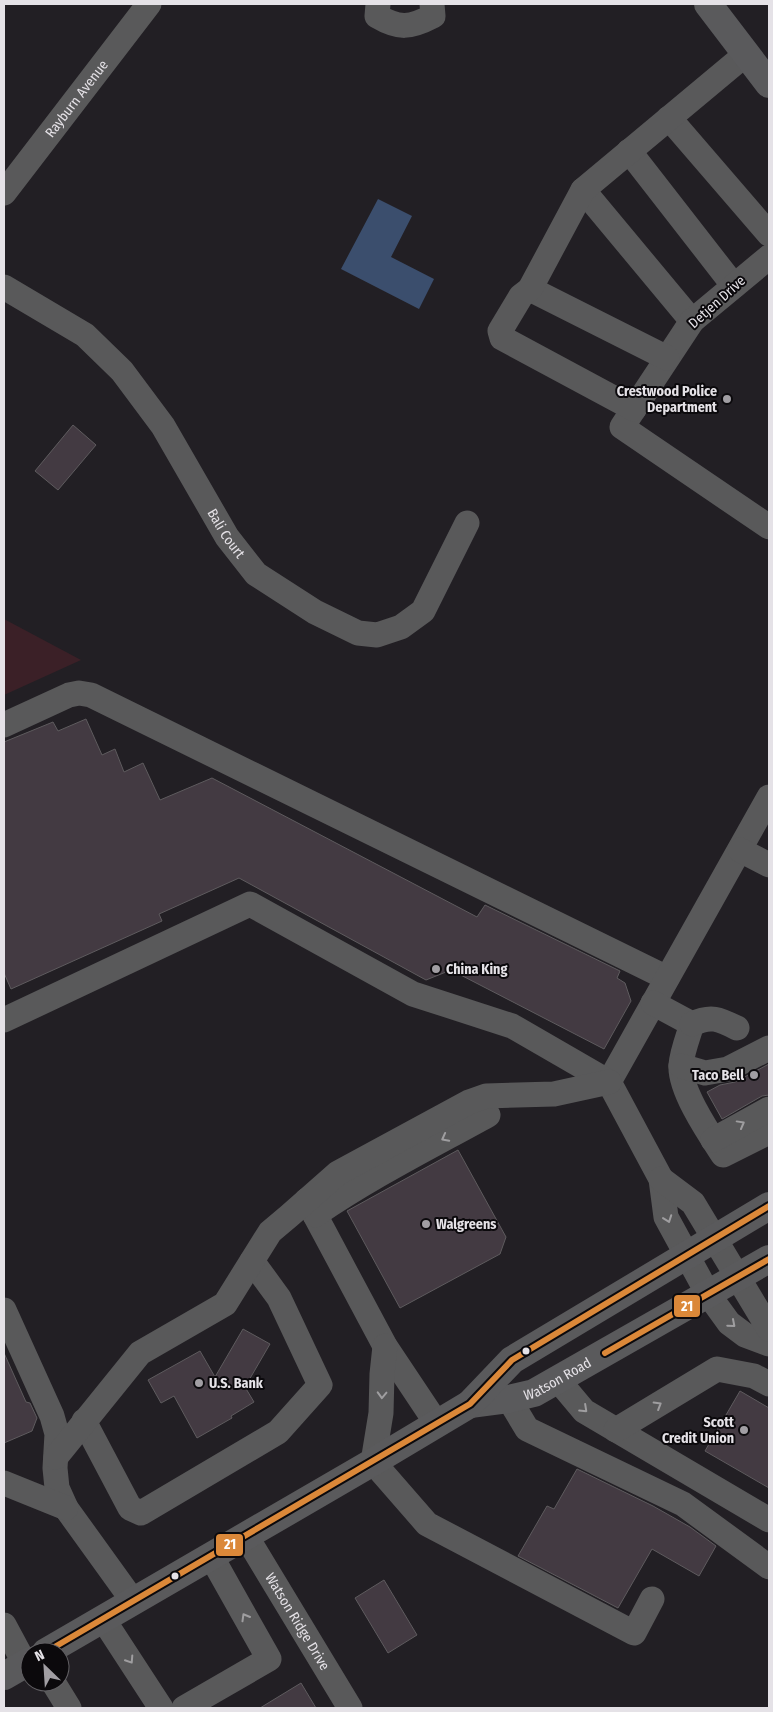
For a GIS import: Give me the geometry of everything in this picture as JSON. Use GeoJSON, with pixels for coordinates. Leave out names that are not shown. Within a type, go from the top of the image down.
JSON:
{"type":"FeatureCollection","features":[{"type":"Feature","properties":{"kind":"main road"},"geometry":{"type":"LineString","coordinates":[[718,8],[761,69]]}},
{"type":"Feature","properties":{"kind":"main road","name":"Watson Road"},"geometry":{"type":"LineString","coordinates":[[63,1642],[470,1404],[512,1360],[769,1206]]}},
{"type":"Feature","properties":{"kind":"main road","name":"Watson Road"},"geometry":{"type":"LineString","coordinates":[[470,1404],[510,1399],[534,1393],[769,1260]]}},
{"type":"Feature","properties":{"kind":"street","name":"Rayburn Avenue"},"geometry":{"type":"LineString","coordinates":[[4,193],[11,170],[149,4]]}},
{"type":"Feature","properties":{"kind":"street"},"geometry":{"type":"LineString","coordinates":[[378,4],[377,16],[391,24],[406,26],[422,22],[433,16],[432,4]]}},
{"type":"Feature","properties":{"kind":"street"},"geometry":{"type":"LineString","coordinates":[[761,69],[669,118],[582,190],[530,289],[521,296],[500,332],[502,338],[628,418],[769,527]]}},
{"type":"Feature","properties":{"kind":"street"},"geometry":{"type":"LineString","coordinates":[[669,118],[769,234]]}},
{"type":"Feature","properties":{"kind":"street"},"geometry":{"type":"LineString","coordinates":[[629,151],[734,286]]}},
{"type":"Feature","properties":{"kind":"street"},"geometry":{"type":"LineString","coordinates":[[582,190],[692,320]]}},
{"type":"Feature","properties":{"kind":"street","name":"Detjen Drive"},"geometry":{"type":"LineString","coordinates":[[628,418],[692,320],[769,257]]}},
{"type":"Feature","properties":{"kind":"street","name":"Bali Court"},"geometry":{"type":"LineString","coordinates":[[4,287],[86,335],[122,371],[163,426],[227,537],[256,574],[315,612],[358,633],[377,635],[401,627],[423,611],[466,523]]}},
{"type":"Feature","properties":{"kind":"street"},"geometry":{"type":"LineString","coordinates":[[530,289],[667,358]]}},
{"type":"Feature","properties":{"kind":"street"},"geometry":{"type":"LineString","coordinates":[[4,725],[69,695],[79,693],[91,695],[668,978]]}},
{"type":"Feature","properties":{"kind":"street"},"geometry":{"type":"LineString","coordinates":[[311,1207],[338,1173],[469,1102],[486,1096],[554,1094],[609,1082],[769,797]]}},
{"type":"Feature","properties":{"kind":"street"},"geometry":{"type":"LineString","coordinates":[[740,850],[769,865]]}},
{"type":"Feature","properties":{"kind":"street"},"geometry":{"type":"LineString","coordinates":[[4,1020],[250,904],[413,994],[512,1026],[609,1082],[661,1179],[666,1217],[708,1294],[729,1323],[745,1335],[769,1344]]}},
{"type":"Feature","properties":{"kind":"street"},"geometry":{"type":"LineString","coordinates":[[653,1004],[692,1024]]}},
{"type":"Feature","properties":{"kind":"street"},"geometry":{"type":"LineString","coordinates":[[737,1028],[719,1019],[702,1019],[692,1024],[681,1066],[683,1079],[692,1102],[713,1140],[724,1155],[769,1132]]}},
{"type":"Feature","properties":{"kind":"street"},"geometry":{"type":"LineString","coordinates":[[681,1066],[705,1073],[728,1069],[769,1048]]}},
{"type":"Feature","properties":{"kind":"street"},"geometry":{"type":"LineString","coordinates":[[713,1140],[769,1109]]}},
{"type":"Feature","properties":{"kind":"street"},"geometry":{"type":"LineString","coordinates":[[56,1456],[140,1352],[225,1304],[270,1232],[311,1207],[338,1199],[488,1115]]}},
{"type":"Feature","properties":{"kind":"street"},"geometry":{"type":"LineString","coordinates":[[661,1179],[692,1203],[769,1329]]}},
{"type":"Feature","properties":{"kind":"street"},"geometry":{"type":"LineString","coordinates":[[311,1207],[385,1346],[437,1424]]}},
{"type":"Feature","properties":{"kind":"street"},"geometry":{"type":"LineString","coordinates":[[84,1421],[130,1508],[141,1513],[278,1432],[320,1385],[279,1298],[252,1260]]}},
{"type":"Feature","properties":{"kind":"street"},"geometry":{"type":"LineString","coordinates":[[4,1310],[52,1416],[57,1434],[55,1468],[57,1488],[66,1508],[132,1601]]}},
{"type":"Feature","properties":{"kind":"street"},"geometry":{"type":"LineString","coordinates":[[385,1346],[381,1414],[373,1462],[427,1524],[634,1633],[652,1600]]}},
{"type":"Feature","properties":{"kind":"street"},"geometry":{"type":"LineString","coordinates":[[616,1430],[717,1369],[754,1376],[769,1384]]}},
{"type":"Feature","properties":{"kind":"street"},"geometry":{"type":"LineString","coordinates":[[558,1380],[584,1411],[769,1520]]}},
{"type":"Feature","properties":{"kind":"street"},"geometry":{"type":"LineString","coordinates":[[510,1399],[526,1429],[683,1504],[769,1567]]}},
{"type":"Feature","properties":{"kind":"street"},"geometry":{"type":"LineString","coordinates":[[4,1483],[66,1508]]}},
{"type":"Feature","properties":{"kind":"street","name":"Watson Ridge Drive"},"geometry":{"type":"LineString","coordinates":[[246,1536],[350,1708]]}},
{"type":"Feature","properties":{"kind":"street"},"geometry":{"type":"LineString","coordinates":[[184,1708],[269,1659],[211,1556]]}},
{"type":"Feature","properties":{"kind":"street"},"geometry":{"type":"LineString","coordinates":[[103,1619],[161,1708]]}},
{"type":"Feature","properties":{"kind":"street"},"geometry":{"type":"LineString","coordinates":[[4,1625],[20,1653]]}},
{"type":"Feature","properties":{"kind":"street"},"geometry":{"type":"LineString","coordinates":[[59,1692],[69,1708]]}},
{"type":"Feature","properties":{"kind":"shaded area"},"geometry":{"type":"Polygon","coordinates":[[[4,619],[81,660],[4,695],[4,619]]]}},
{"type":"Feature","properties":{"kind":"water"},"geometry":{"type":"Polygon","coordinates":[[[378,199],[412,216],[391,257],[434,279],[419,309],[341,269],[378,199]]]}},
{"type":"Feature","properties":{"kind":"building"},"geometry":{"type":"Polygon","coordinates":[[[73,425],[96,445],[58,490],[35,471],[73,425]]]}},
{"type":"Feature","properties":{"kind":"building"},"geometry":{"type":"Polygon","coordinates":[[[86,719],[102,755],[115,749],[124,772],[143,763],[160,800],[212,778],[477,917],[485,905],[620,971],[617,978],[625,983],[631,1001],[604,1049],[451,970],[426,980],[239,878],[159,914],[162,921],[11,989],[4,973],[4,742],[53,722],[58,731],[86,719]]]}},
{"type":"Feature","properties":{"kind":"building","name":"Taco Bell"},"geometry":{"type":"Polygon","coordinates":[[[769,1064],[769,1095],[762,1096],[722,1119],[707,1092],[720,1085],[735,1082],[769,1064]]]}},
{"type":"Feature","properties":{"kind":"building","name":"Walgreens"},"geometry":{"type":"Polygon","coordinates":[[[458,1150],[506,1237],[500,1254],[400,1308],[347,1211],[458,1150]]]}},
{"type":"Feature","properties":{"kind":"building","name":"U.S. Bank"},"geometry":{"type":"Polygon","coordinates":[[[243,1329],[270,1344],[245,1387],[254,1402],[231,1416],[232,1418],[197,1438],[174,1396],[161,1403],[148,1380],[200,1351],[215,1377],[243,1329]]]}},
{"type":"Feature","properties":{"kind":"building"},"geometry":{"type":"Polygon","coordinates":[[[4,1353],[26,1402],[30,1403],[37,1418],[32,1431],[4,1443],[4,1353]]]}},
{"type":"Feature","properties":{"kind":"building","name":"Scott Credit Union"},"geometry":{"type":"Polygon","coordinates":[[[740,1391],[769,1408],[769,1488],[705,1451],[740,1391]]]}},
{"type":"Feature","properties":{"kind":"building"},"geometry":{"type":"Polygon","coordinates":[[[577,1469],[653,1506],[690,1527],[716,1546],[699,1576],[652,1549],[618,1608],[518,1556],[547,1506],[554,1509],[577,1469]]]}},
{"type":"Feature","properties":{"kind":"building"},"geometry":{"type":"Polygon","coordinates":[[[384,1580],[417,1635],[388,1653],[355,1598],[384,1580]]]}},
{"type":"Feature","properties":{"kind":"building"},"geometry":{"type":"Polygon","coordinates":[[[301,1683],[316,1708],[260,1708],[301,1683]]]}},
{"type":"Feature","properties":{"kind":"transit line","name":"21"},"geometry":{"type":"LineString","coordinates":[[63,1642],[470,1404],[512,1360],[769,1206]]}},
{"type":"Feature","properties":{"kind":"transit line","name":"21"},"geometry":{"type":"LineString","coordinates":[[605,1353],[769,1259]]}},
{"type":"Feature","properties":{"kind":"place","name":"Crestwood Police Department"},"geometry":{"type":"Point","coordinates":[727,399]}},
{"type":"Feature","properties":{"kind":"place","name":"China King"},"geometry":{"type":"Point","coordinates":[436,969]}},
{"type":"Feature","properties":{"kind":"place","name":"Taco Bell"},"geometry":{"type":"Point","coordinates":[754,1075]}},
{"type":"Feature","properties":{"kind":"place","name":"Walgreens"},"geometry":{"type":"Point","coordinates":[426,1224]}},
{"type":"Feature","properties":{"kind":"place","name":"U.S. Bank"},"geometry":{"type":"Point","coordinates":[199,1383]}},
{"type":"Feature","properties":{"kind":"place","name":"Scott Credit Union"},"geometry":{"type":"Point","coordinates":[744,1430]}}]}
